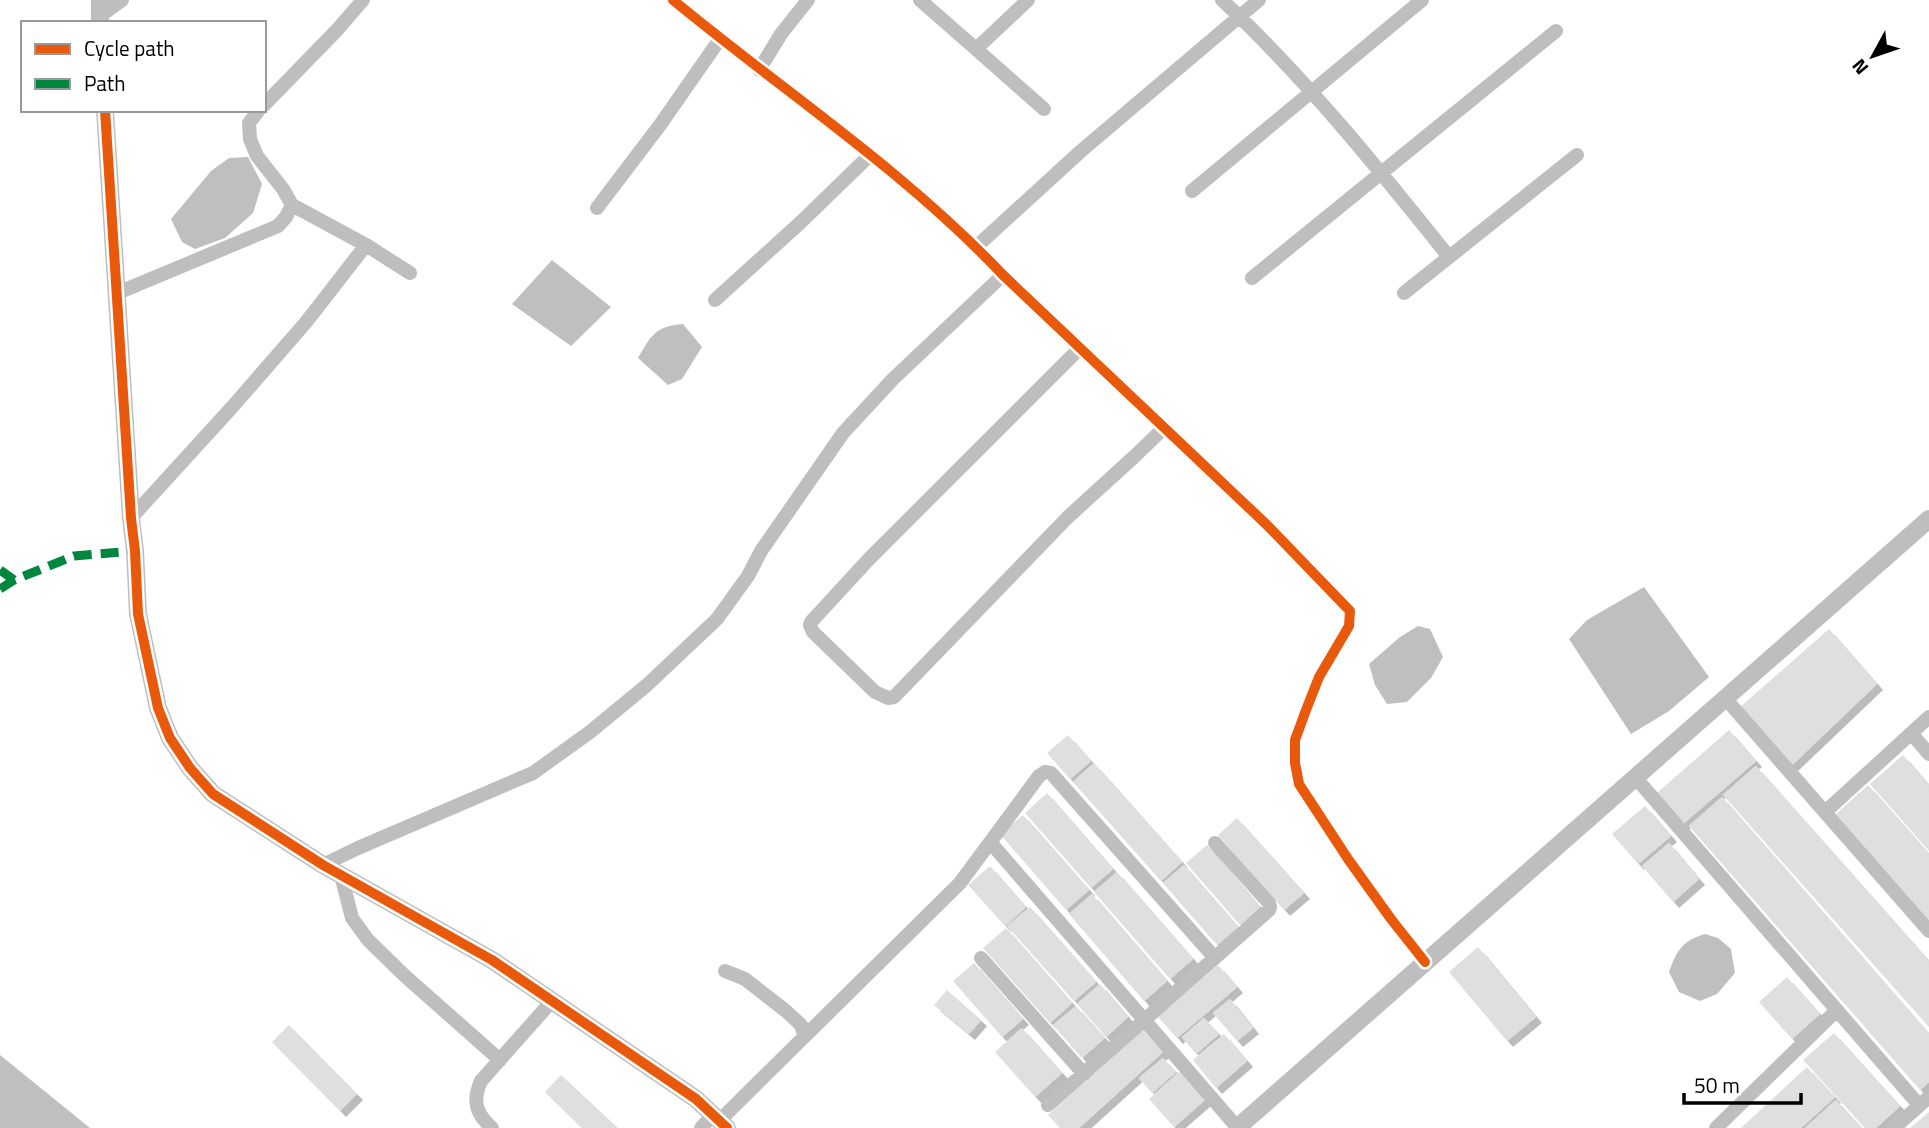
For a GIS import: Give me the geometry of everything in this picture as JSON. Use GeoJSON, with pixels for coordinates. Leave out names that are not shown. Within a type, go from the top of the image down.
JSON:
{"type":"FeatureCollection","features":[{"type":"Feature","properties":{"kind":"street"},"geometry":{"type":"LineString","coordinates":[[100,13],[122,0]]}},
{"type":"Feature","properties":{"kind":"street"},"geometry":{"type":"LineString","coordinates":[[266,103],[363,0]]}},
{"type":"Feature","properties":{"kind":"street"},"geometry":{"type":"LineString","coordinates":[[673,0],[909,187],[976,247],[1267,525],[1350,611],[1349,626],[1319,677],[1295,740],[1297,774],[1300,784],[1348,859],[1426,962]]}},
{"type":"Feature","properties":{"kind":"street"},"geometry":{"type":"LineString","coordinates":[[760,69],[781,34],[808,0]]}},
{"type":"Feature","properties":{"kind":"street"},"geometry":{"type":"LineString","coordinates":[[920,0],[1044,109]]}},
{"type":"Feature","properties":{"kind":"street"},"geometry":{"type":"LineString","coordinates":[[976,49],[1028,0]]}},
{"type":"Feature","properties":{"kind":"street"},"geometry":{"type":"LineString","coordinates":[[1222,0],[1311,92],[1449,257]]}},
{"type":"Feature","properties":{"kind":"street"},"geometry":{"type":"LineString","coordinates":[[976,247],[1081,151],[1259,0]]}},
{"type":"Feature","properties":{"kind":"street"},"geometry":{"type":"LineString","coordinates":[[1192,191],[1422,0]]}},
{"type":"Feature","properties":{"kind":"street"},"geometry":{"type":"LineString","coordinates":[[1252,278],[1556,31]]}},
{"type":"Feature","properties":{"kind":"street"},"geometry":{"type":"LineString","coordinates":[[597,208],[720,39]]}},
{"type":"Feature","properties":{"kind":"street"},"geometry":{"type":"LineString","coordinates":[[105,112],[138,614],[158,708],[170,738],[190,768],[213,793],[323,865],[492,960],[696,1099],[715,1123],[960,883],[1039,776],[1045,772],[1051,773],[1215,958]]}},
{"type":"Feature","properties":{"kind":"street"},"geometry":{"type":"LineString","coordinates":[[257,112],[249,123],[250,139],[257,156],[292,205],[410,273]]}},
{"type":"Feature","properties":{"kind":"street"},"geometry":{"type":"LineString","coordinates":[[1404,293],[1577,155]]}},
{"type":"Feature","properties":{"kind":"street"},"geometry":{"type":"LineString","coordinates":[[715,300],[869,156]]}},
{"type":"Feature","properties":{"kind":"street"},"geometry":{"type":"LineString","coordinates":[[115,294],[278,226],[292,205]]}},
{"type":"Feature","properties":{"kind":"street"},"geometry":{"type":"LineString","coordinates":[[131,518],[307,321],[366,246]]}},
{"type":"Feature","properties":{"kind":"street"},"geometry":{"type":"LineString","coordinates":[[323,865],[533,773],[590,732],[647,685],[717,619],[843,433],[893,379],[1003,275]]}},
{"type":"Feature","properties":{"kind":"street"},"geometry":{"type":"LineString","coordinates":[[1080,348],[868,560],[811,622],[813,632],[875,692],[888,698],[894,697],[1068,517],[1164,427]]}},
{"type":"Feature","properties":{"kind":"street"},"geometry":{"type":"LineString","coordinates":[[990,842],[1237,1128],[1929,519]]}},
{"type":"Feature","properties":{"kind":"street"},"geometry":{"type":"LineString","coordinates":[[1725,698],[1929,931]]}},
{"type":"Feature","properties":{"kind":"street"},"geometry":{"type":"LineString","coordinates":[[1825,812],[1929,717]]}},
{"type":"Feature","properties":{"kind":"street"},"geometry":{"type":"LineString","coordinates":[[1911,733],[1929,754]]}},
{"type":"Feature","properties":{"kind":"street"},"geometry":{"type":"LineString","coordinates":[[1635,777],[1837,1010],[1924,1101],[1894,1128]]}},
{"type":"Feature","properties":{"kind":"street"},"geometry":{"type":"LineString","coordinates":[[1048,1105],[1269,910],[1270,907],[1215,843]]}},
{"type":"Feature","properties":{"kind":"street"},"geometry":{"type":"LineString","coordinates":[[341,875],[352,918],[368,940],[500,1060]]}},
{"type":"Feature","properties":{"kind":"street"},"geometry":{"type":"LineString","coordinates":[[981,958],[1084,1074]]}},
{"type":"Feature","properties":{"kind":"street"},"geometry":{"type":"LineString","coordinates":[[724,971],[745,979],[786,1011],[801,1025],[805,1036]]}},
{"type":"Feature","properties":{"kind":"street"},"geometry":{"type":"LineString","coordinates":[[492,1128],[478,1112],[475,1094],[481,1081],[552,1001]]}},
{"type":"Feature","properties":{"kind":"street"},"geometry":{"type":"LineString","coordinates":[[1716,1128],[1837,1010]]}},
{"type":"Feature","properties":{"kind":"shaded area"},"geometry":{"type":"Polygon","coordinates":[[[248,157],[262,184],[253,213],[225,238],[195,249],[182,242],[171,219],[211,171],[229,158],[248,157]]]}},
{"type":"Feature","properties":{"kind":"shaded area"},"geometry":{"type":"Polygon","coordinates":[[[552,260],[611,307],[571,346],[512,304],[552,260]]]}},
{"type":"Feature","properties":{"kind":"shaded area"},"geometry":{"type":"Polygon","coordinates":[[[683,324],[702,347],[682,379],[668,385],[638,358],[660,330],[683,324]]]}},
{"type":"Feature","properties":{"kind":"shaded area"},"geometry":{"type":"Polygon","coordinates":[[[1644,587],[1709,677],[1669,711],[1631,734],[1569,639],[1587,620],[1644,587]]]}},
{"type":"Feature","properties":{"kind":"shaded area"},"geometry":{"type":"Polygon","coordinates":[[[1418,626],[1430,629],[1443,657],[1431,678],[1407,702],[1387,704],[1375,685],[1369,664],[1400,637],[1418,626]]]}},
{"type":"Feature","properties":{"kind":"shaded area"},"geometry":{"type":"Polygon","coordinates":[[[1705,934],[1718,938],[1731,949],[1735,973],[1717,994],[1700,1001],[1679,992],[1669,972],[1681,947],[1705,934]]]}},
{"type":"Feature","properties":{"kind":"shaded area"},"geometry":{"type":"Polygon","coordinates":[[[0,1055],[90,1128],[0,1128],[0,1055]]]}},
{"type":"Feature","properties":{"kind":"building"},"geometry":{"type":"Polygon","coordinates":[[[1829,629],[1877,684],[1790,767],[1738,709],[1829,629]]]}},
{"type":"Feature","properties":{"kind":"building"},"geometry":{"type":"Polygon","coordinates":[[[1729,730],[1756,761],[1683,824],[1657,793],[1729,730]]]}},
{"type":"Feature","properties":{"kind":"building"},"geometry":{"type":"Polygon","coordinates":[[[1068,735],[1091,761],[1070,779],[1047,753],[1068,735]]]}},
{"type":"Feature","properties":{"kind":"building"},"geometry":{"type":"Polygon","coordinates":[[[1903,755],[1929,785],[1929,851],[1870,784],[1903,755]]]}},
{"type":"Feature","properties":{"kind":"building"},"geometry":{"type":"Polygon","coordinates":[[[1094,763],[1182,862],[1161,881],[1073,782],[1094,763]]]}},
{"type":"Feature","properties":{"kind":"building"},"geometry":{"type":"Polygon","coordinates":[[[1756,766],[1929,961],[1929,1027],[1723,795],[1756,766]]]}},
{"type":"Feature","properties":{"kind":"building"},"geometry":{"type":"Polygon","coordinates":[[[1868,785],[1929,854],[1929,920],[1836,814],[1868,785]]]}},
{"type":"Feature","properties":{"kind":"building"},"geometry":{"type":"Polygon","coordinates":[[[1047,793],[1113,869],[1091,888],[1025,813],[1047,793]]]}},
{"type":"Feature","properties":{"kind":"building"},"geometry":{"type":"Polygon","coordinates":[[[1722,797],[1929,1034],[1929,1082],[1920,1090],[1689,826],[1722,797]]]}},
{"type":"Feature","properties":{"kind":"building"},"geometry":{"type":"Polygon","coordinates":[[[1645,806],[1671,836],[1638,864],[1612,834],[1645,806]]]}},
{"type":"Feature","properties":{"kind":"building"},"geometry":{"type":"Polygon","coordinates":[[[1023,815],[1089,890],[1066,910],[1000,834],[1023,815]]]}},
{"type":"Feature","properties":{"kind":"building"},"geometry":{"type":"Polygon","coordinates":[[[1237,818],[1304,893],[1284,910],[1218,835],[1237,818]]]}},
{"type":"Feature","properties":{"kind":"building"},"geometry":{"type":"Polygon","coordinates":[[[1669,843],[1699,879],[1673,902],[1642,866],[1669,843]]]}},
{"type":"Feature","properties":{"kind":"building"},"geometry":{"type":"Polygon","coordinates":[[[1207,845],[1260,907],[1240,925],[1186,863],[1207,845]]]}},
{"type":"Feature","properties":{"kind":"building"},"geometry":{"type":"Polygon","coordinates":[[[1184,865],[1238,927],[1217,945],[1163,883],[1184,865]]]}},
{"type":"Feature","properties":{"kind":"building"},"geometry":{"type":"Polygon","coordinates":[[[990,866],[1026,907],[1005,926],[968,885],[990,866]]]}},
{"type":"Feature","properties":{"kind":"building"},"geometry":{"type":"Polygon","coordinates":[[[1117,872],[1193,959],[1170,979],[1094,892],[1117,872]]]}},
{"type":"Feature","properties":{"kind":"building"},"geometry":{"type":"Polygon","coordinates":[[[1092,894],[1167,981],[1144,1001],[1069,914],[1092,894]]]}},
{"type":"Feature","properties":{"kind":"building"},"geometry":{"type":"Polygon","coordinates":[[[1030,907],[1096,982],[1074,1001],[1007,926],[1030,907]]]}},
{"type":"Feature","properties":{"kind":"building"},"geometry":{"type":"Polygon","coordinates":[[[1006,928],[1072,1003],[1050,1023],[983,948],[1006,928]]]}},
{"type":"Feature","properties":{"kind":"building"},"geometry":{"type":"Polygon","coordinates":[[[1478,947],[1536,1017],[1507,1041],[1449,972],[1478,947]]]}},
{"type":"Feature","properties":{"kind":"building"},"geometry":{"type":"Polygon","coordinates":[[[974,963],[1023,1019],[1002,1037],[953,981],[974,963]]]}},
{"type":"Feature","properties":{"kind":"building"},"geometry":{"type":"Polygon","coordinates":[[[1218,965],[1237,987],[1177,1038],[1158,1017],[1218,965]]]}},
{"type":"Feature","properties":{"kind":"building"},"geometry":{"type":"Polygon","coordinates":[[[1787,977],[1820,1014],[1792,1039],[1759,1002],[1787,977]]]}},
{"type":"Feature","properties":{"kind":"building"},"geometry":{"type":"Polygon","coordinates":[[[1100,984],[1128,1017],[1106,1037],[1077,1004],[1100,984]]]}},
{"type":"Feature","properties":{"kind":"building"},"geometry":{"type":"Polygon","coordinates":[[[947,990],[981,1020],[969,1034],[934,1005],[947,990]]]}},
{"type":"Feature","properties":{"kind":"building"},"geometry":{"type":"Polygon","coordinates":[[[1230,999],[1253,1028],[1237,1041],[1213,1013],[1230,999]]]}},
{"type":"Feature","properties":{"kind":"building"},"geometry":{"type":"Polygon","coordinates":[[[1076,1006],[1105,1038],[1082,1058],[1053,1025],[1076,1006]]]}},
{"type":"Feature","properties":{"kind":"building"},"geometry":{"type":"Polygon","coordinates":[[[1204,1018],[1219,1034],[1196,1054],[1182,1037],[1204,1018]]]}},
{"type":"Feature","properties":{"kind":"building"},"geometry":{"type":"Polygon","coordinates":[[[289,1025],[357,1094],[340,1111],[272,1042],[289,1025]]]}},
{"type":"Feature","properties":{"kind":"building"},"geometry":{"type":"Polygon","coordinates":[[[1022,1028],[1062,1073],[1035,1097],[995,1052],[1022,1028]]]}},
{"type":"Feature","properties":{"kind":"building"},"geometry":{"type":"Polygon","coordinates":[[[1143,1030],[1163,1052],[1079,1128],[1060,1128],[1048,1115],[1143,1030]]]}},
{"type":"Feature","properties":{"kind":"building"},"geometry":{"type":"Polygon","coordinates":[[[1834,1033],[1900,1106],[1876,1128],[1865,1128],[1803,1060],[1834,1033]]]}},
{"type":"Feature","properties":{"kind":"building"},"geometry":{"type":"Polygon","coordinates":[[[1224,1034],[1247,1061],[1216,1088],[1193,1060],[1224,1034]]]}},
{"type":"Feature","properties":{"kind":"building"},"geometry":{"type":"Polygon","coordinates":[[[1163,1058],[1176,1072],[1152,1093],[1139,1078],[1163,1058]]]}},
{"type":"Feature","properties":{"kind":"building"},"geometry":{"type":"Polygon","coordinates":[[[1807,1067],[1835,1097],[1801,1128],[1741,1128],[1807,1067]]]}},
{"type":"Feature","properties":{"kind":"building"},"geometry":{"type":"Polygon","coordinates":[[[1180,1071],[1205,1100],[1174,1127],[1149,1099],[1180,1071]]]}},
{"type":"Feature","properties":{"kind":"building"},"geometry":{"type":"Polygon","coordinates":[[[561,1075],[618,1128],[582,1128],[545,1092],[561,1075]]]}},
{"type":"Feature","properties":{"kind":"building"},"geometry":{"type":"Polygon","coordinates":[[[1836,1100],[1862,1128],[1805,1128],[1836,1100]]]}},
{"type":"Feature","properties":{"kind":"building"},"geometry":{"type":"Polygon","coordinates":[[[1929,1112],[1929,1128],[1910,1128],[1929,1112]]]}},
{"type":"Feature","properties":{"kind":"marked path"},"geometry":{"type":"LineString","coordinates":[[0,589],[14,580],[74,556],[135,551]]}},
{"type":"Feature","properties":{"kind":"marked path"},"geometry":{"type":"LineString","coordinates":[[0,570],[14,580]]}},
{"type":"Feature","properties":{"kind":"cycle path"},"geometry":{"type":"LineString","coordinates":[[673,0],[926,201],[1267,525],[1350,611],[1349,626],[1319,677],[1295,740],[1299,784],[1348,859],[1425,962]]}},
{"type":"Feature","properties":{"kind":"cycle path"},"geometry":{"type":"LineString","coordinates":[[105,112],[138,614],[158,708],[170,738],[190,768],[213,794],[323,865],[492,960],[696,1099],[727,1128]]}}]}
